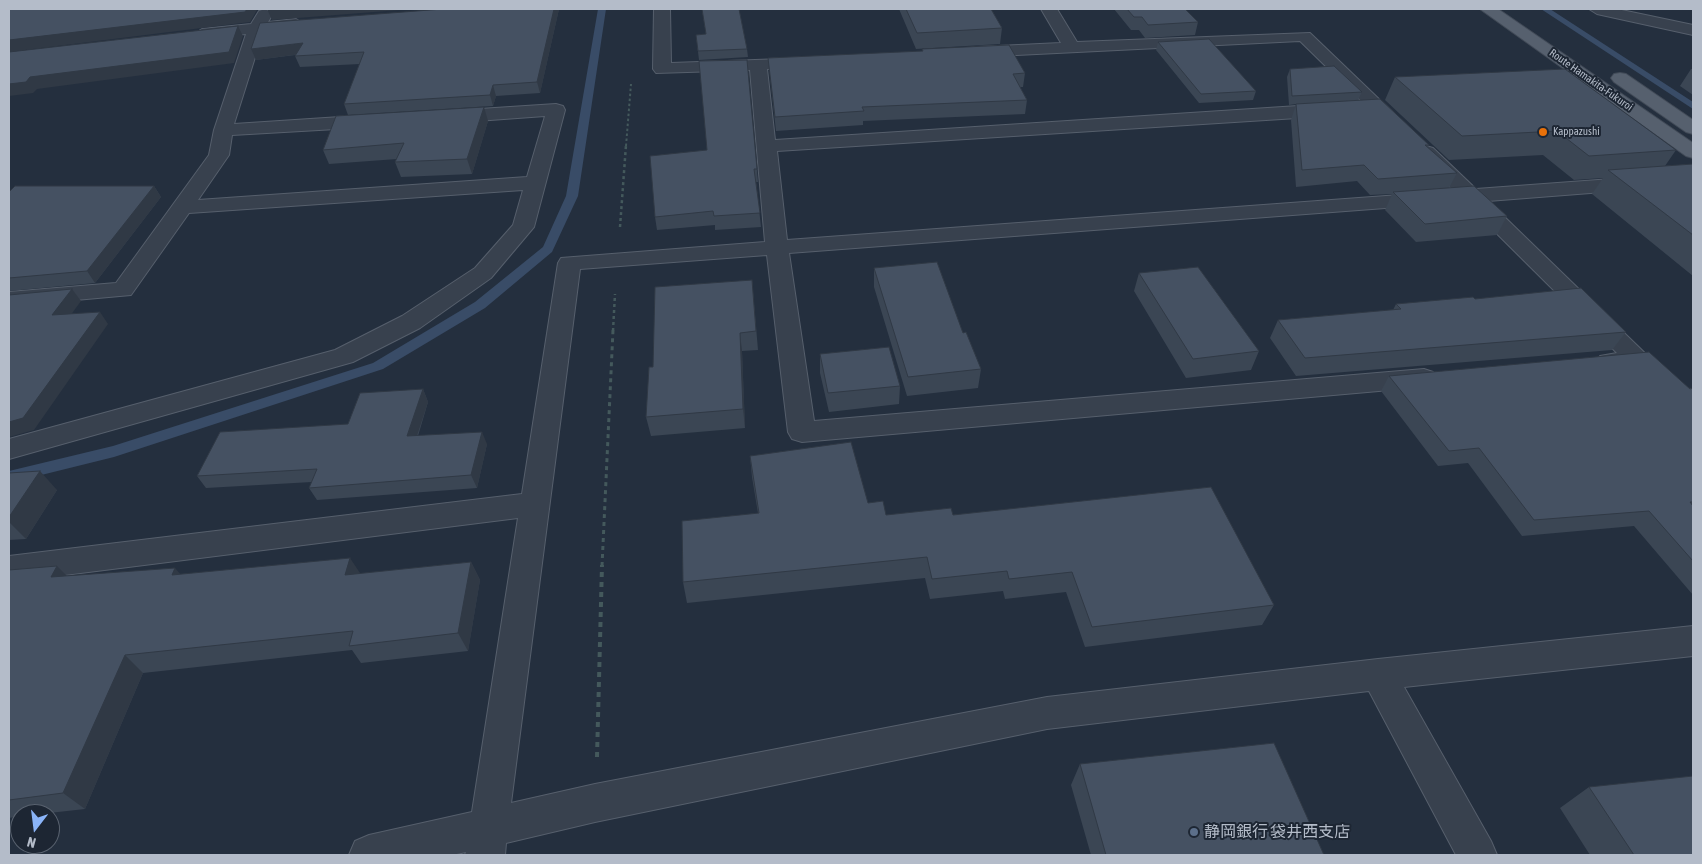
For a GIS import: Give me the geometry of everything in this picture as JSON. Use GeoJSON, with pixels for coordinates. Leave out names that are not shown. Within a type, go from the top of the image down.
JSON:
{"type":"FeatureCollection","features":[{"type":"Feature","properties":{"kind":"main road","name":"Route Hamakita-Fukuroi"},"geometry":{"type":"LineString","coordinates":[[1488,9],[1693,152]]}},
{"type":"Feature","properties":{"kind":"main road","name":"Route Hamakita-Fukuroi"},"geometry":{"type":"LineString","coordinates":[[1605,68],[1693,128]]}},
{"type":"Feature","properties":{"kind":"street"},"geometry":{"type":"LineString","coordinates":[[9,299],[123,290],[219,155],[223,130],[256,28],[268,9]]}},
{"type":"Feature","properties":{"kind":"street"},"geometry":{"type":"LineString","coordinates":[[662,9],[662,69],[817,61]]}},
{"type":"Feature","properties":{"kind":"street"},"geometry":{"type":"LineString","coordinates":[[1049,9],[1072,47]]}},
{"type":"Feature","properties":{"kind":"street"},"geometry":{"type":"LineString","coordinates":[[1597,9],[1693,30]]}},
{"type":"Feature","properties":{"kind":"street"},"geometry":{"type":"LineString","coordinates":[[187,36],[314,23]]}},
{"type":"Feature","properties":{"kind":"street"},"geometry":{"type":"LineString","coordinates":[[964,53],[1304,36],[1362,108],[1472,195],[1638,359],[1588,363]]}},
{"type":"Feature","properties":{"kind":"street"},"geometry":{"type":"LineString","coordinates":[[758,64],[777,247],[802,432],[1449,376]]}},
{"type":"Feature","properties":{"kind":"street"},"geometry":{"type":"LineString","coordinates":[[766,146],[1362,108]]}},
{"type":"Feature","properties":{"kind":"street"},"geometry":{"type":"LineString","coordinates":[[9,449],[256,382],[344,356],[411,322],[483,273],[523,227],[556,110],[429,118]]}},
{"type":"Feature","properties":{"kind":"street"},"geometry":{"type":"LineString","coordinates":[[223,130],[390,120]]}},
{"type":"Feature","properties":{"kind":"street"},"geometry":{"type":"LineString","coordinates":[[487,842],[569,263],[1693,179]]}},
{"type":"Feature","properties":{"kind":"street"},"geometry":{"type":"LineString","coordinates":[[182,207],[536,183]]}},
{"type":"Feature","properties":{"kind":"street"},"geometry":{"type":"LineString","coordinates":[[9,569],[535,504]]}},
{"type":"Feature","properties":{"kind":"street"},"geometry":{"type":"LineString","coordinates":[[369,855],[487,842],[595,803],[1047,713],[1378,674],[1693,641]]}},
{"type":"Feature","properties":{"kind":"street"},"geometry":{"type":"LineString","coordinates":[[1378,674],[1477,855]]}},
{"type":"Feature","properties":{"kind":"path"},"geometry":{"type":"LineString","coordinates":[[595,803],[604,500],[617,259],[631,76]]}},
{"type":"Feature","properties":{"kind":"building"},"geometry":{"type":"Polygon","coordinates":[[[9,9],[247,9],[245,12],[9,40],[9,9]]]}},
{"type":"Feature","properties":{"kind":"building"},"geometry":{"type":"Polygon","coordinates":[[[443,9],[554,9],[537,82],[493,85],[490,95],[344,104],[364,52],[295,56],[303,43],[251,49],[260,23],[443,9]]]}},
{"type":"Feature","properties":{"kind":"building"},"geometry":{"type":"Polygon","coordinates":[[[702,9],[739,9],[747,49],[698,51],[696,35],[706,34],[702,9]]]}},
{"type":"Feature","properties":{"kind":"building"},"geometry":{"type":"Polygon","coordinates":[[[906,9],[991,9],[1002,28],[917,33],[906,9]]]}},
{"type":"Feature","properties":{"kind":"building"},"geometry":{"type":"Polygon","coordinates":[[[1127,9],[1185,9],[1198,22],[1148,25],[1142,17],[1134,17],[1127,9]]]}},
{"type":"Feature","properties":{"kind":"building"},"geometry":{"type":"Polygon","coordinates":[[[238,26],[229,52],[30,77],[26,82],[9,84],[9,52],[238,26]]]}},
{"type":"Feature","properties":{"kind":"building"},"geometry":{"type":"Polygon","coordinates":[[[1209,39],[1256,91],[1201,94],[1158,42],[1209,39]]]}},
{"type":"Feature","properties":{"kind":"building"},"geometry":{"type":"Polygon","coordinates":[[[1009,45],[1025,73],[1013,74],[1027,100],[862,107],[864,111],[775,117],[768,58],[1009,45]]]}},
{"type":"Feature","properties":{"kind":"building"},"geometry":{"type":"Polygon","coordinates":[[[747,60],[757,169],[754,169],[760,213],[714,216],[713,211],[655,217],[650,156],[707,150],[699,61],[747,60]]]}},
{"type":"Feature","properties":{"kind":"building"},"geometry":{"type":"Polygon","coordinates":[[[1334,66],[1362,92],[1292,96],[1290,69],[1334,66]]]}},
{"type":"Feature","properties":{"kind":"building"},"geometry":{"type":"Polygon","coordinates":[[[1565,69],[1676,150],[1589,156],[1557,131],[1462,136],[1395,77],[1565,69]]]}},
{"type":"Feature","properties":{"kind":"building"},"geometry":{"type":"Polygon","coordinates":[[[1380,99],[1429,145],[1425,145],[1457,173],[1378,179],[1364,165],[1302,170],[1296,104],[1380,99]]]}},
{"type":"Feature","properties":{"kind":"building"},"geometry":{"type":"Polygon","coordinates":[[[484,107],[467,159],[395,162],[404,143],[323,150],[336,116],[484,107]]]}},
{"type":"Feature","properties":{"kind":"building"},"geometry":{"type":"Polygon","coordinates":[[[1693,164],[1693,235],[1608,170],[1693,164]]]}},
{"type":"Feature","properties":{"kind":"building"},"geometry":{"type":"Polygon","coordinates":[[[15,186],[154,186],[87,271],[9,278],[9,192],[15,186]]]}},
{"type":"Feature","properties":{"kind":"building"},"geometry":{"type":"Polygon","coordinates":[[[1474,186],[1507,216],[1425,224],[1393,192],[1474,186]]]}},
{"type":"Feature","properties":{"kind":"building"},"geometry":{"type":"Polygon","coordinates":[[[937,262],[963,333],[966,332],[981,369],[908,377],[874,268],[937,262]]]}},
{"type":"Feature","properties":{"kind":"building"},"geometry":{"type":"Polygon","coordinates":[[[1198,267],[1259,351],[1193,359],[1139,273],[1198,267]]]}},
{"type":"Feature","properties":{"kind":"building"},"geometry":{"type":"Polygon","coordinates":[[[752,280],[756,331],[740,333],[743,409],[646,417],[649,367],[653,367],[655,287],[752,280]]]}},
{"type":"Feature","properties":{"kind":"building"},"geometry":{"type":"Polygon","coordinates":[[[1581,288],[1626,332],[1305,358],[1278,320],[1401,309],[1396,304],[1473,297],[1475,299],[1581,288]]]}},
{"type":"Feature","properties":{"kind":"building"},"geometry":{"type":"Polygon","coordinates":[[[72,289],[52,315],[100,312],[23,418],[9,422],[9,295],[72,289]]]}},
{"type":"Feature","properties":{"kind":"building"},"geometry":{"type":"Polygon","coordinates":[[[889,347],[900,386],[828,393],[820,354],[889,347]]]}},
{"type":"Feature","properties":{"kind":"building"},"geometry":{"type":"Polygon","coordinates":[[[1649,352],[1690,389],[1693,388],[1693,502],[1690,502],[1693,506],[1693,561],[1649,511],[1534,520],[1479,448],[1449,451],[1389,376],[1649,352]]]}},
{"type":"Feature","properties":{"kind":"building"},"geometry":{"type":"Polygon","coordinates":[[[423,389],[407,436],[482,432],[471,475],[309,488],[317,469],[197,476],[220,432],[348,424],[360,393],[423,389]]]}},
{"type":"Feature","properties":{"kind":"building"},"geometry":{"type":"Polygon","coordinates":[[[851,442],[868,503],[883,501],[886,515],[951,508],[953,515],[1211,487],[1274,605],[1092,627],[1072,572],[1009,579],[1007,571],[932,579],[927,557],[683,582],[682,521],[759,513],[750,456],[851,442]]]}},
{"type":"Feature","properties":{"kind":"building"},"geometry":{"type":"Polygon","coordinates":[[[40,471],[9,517],[9,473],[40,471]]]}},
{"type":"Feature","properties":{"kind":"building"},"geometry":{"type":"Polygon","coordinates":[[[350,558],[345,575],[471,562],[458,633],[349,646],[353,631],[125,655],[63,793],[9,800],[9,570],[57,566],[51,577],[175,568],[172,575],[350,558]]]}},
{"type":"Feature","properties":{"kind":"building"},"geometry":{"type":"Polygon","coordinates":[[[1274,743],[1324,855],[1106,855],[1080,764],[1274,743]]]}},
{"type":"Feature","properties":{"kind":"building"},"geometry":{"type":"Polygon","coordinates":[[[1693,776],[1693,855],[1634,855],[1589,787],[1693,776]]]}},
{"type":"Feature","properties":{"kind":"waterway"},"geometry":{"type":"LineString","coordinates":[[9,477],[114,451],[378,366],[480,305],[548,249],[572,196],[602,9]]}},
{"type":"Feature","properties":{"kind":"waterway"},"geometry":{"type":"LineString","coordinates":[[1545,9],[1693,106]]}},
{"type":"Feature","properties":{"kind":"place","name":"Kappazushi"},"geometry":{"type":"Point","coordinates":[1543,132]}},
{"type":"Feature","properties":{"kind":"place","name":"静岡銀行 袋井西支店"},"geometry":{"type":"Point","coordinates":[1194,832]}}]}
